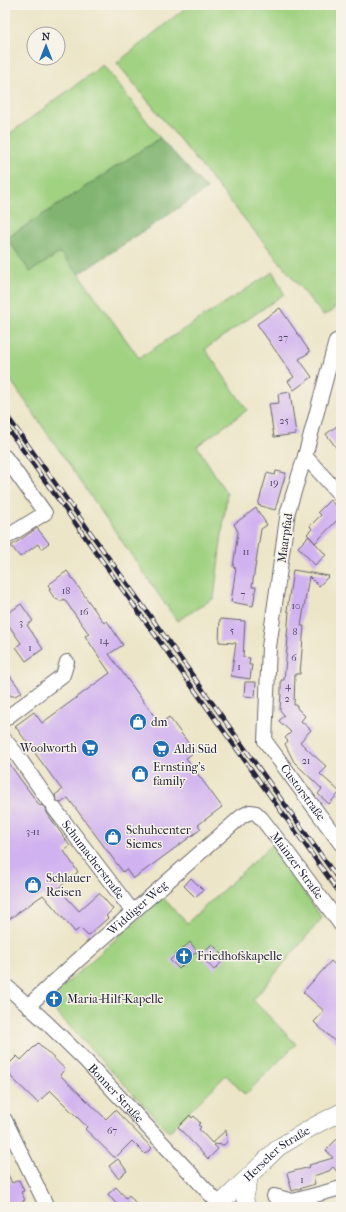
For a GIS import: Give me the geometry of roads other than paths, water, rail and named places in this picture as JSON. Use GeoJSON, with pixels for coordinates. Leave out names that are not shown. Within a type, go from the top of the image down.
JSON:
{"type":"FeatureCollection","features":[{"type":"Feature","properties":{"kind":"main road","name":"Herseler Straße"},"geometry":{"type":"LineString","coordinates":[[220,1206],[279,1147],[341,1112]]}},
{"type":"Feature","properties":{"kind":"main road"},"geometry":{"type":"LineString","coordinates":[[246,1207],[245,1197],[250,1175]]}},
{"type":"Feature","properties":{"kind":"street","name":"Maarpfad"},"geometry":{"type":"LineString","coordinates":[[265,741],[269,647],[288,511],[305,456],[336,342]]}},
{"type":"Feature","properties":{"kind":"street"},"geometry":{"type":"LineString","coordinates":[[305,456],[341,496]]}},
{"type":"Feature","properties":{"kind":"street"},"geometry":{"type":"LineString","coordinates":[[5,457],[45,513],[5,538]]}},
{"type":"Feature","properties":{"kind":"street"},"geometry":{"type":"LineString","coordinates":[[5,718],[63,675],[67,662]]}},
{"type":"Feature","properties":{"kind":"street","name":"Schumacherstraße"},"geometry":{"type":"LineString","coordinates":[[5,740],[51,804],[133,912]]}},
{"type":"Feature","properties":{"kind":"street","name":"Custorstraße"},"geometry":{"type":"LineString","coordinates":[[265,741],[341,844]]}},
{"type":"Feature","properties":{"kind":"street","name":"Widdiger Weg"},"geometry":{"type":"LineString","coordinates":[[28,1006],[242,816],[250,812]]}},
{"type":"Feature","properties":{"kind":"street","name":"Mainzer Straße"},"geometry":{"type":"LineString","coordinates":[[250,812],[256,813],[262,819],[341,925]]}},
{"type":"Feature","properties":{"kind":"street","name":"Bonner Straße"},"geometry":{"type":"LineString","coordinates":[[5,985],[85,1060],[220,1206]]}},
{"type":"Feature","properties":{"kind":"street"},"geometry":{"type":"LineString","coordinates":[[6,1125],[47,1207]]}},
{"type":"Feature","properties":{"kind":"street"},"geometry":{"type":"LineString","coordinates":[[274,1196],[292,1201],[341,1188]]}},
{"type":"Feature","properties":{"kind":"railway"},"geometry":{"type":"LineString","coordinates":[[5,413],[341,883]]}},
{"type":"Feature","properties":{"kind":"railway"},"geometry":{"type":"LineString","coordinates":[[5,425],[341,895]]}},
{"type":"Feature","properties":{"kind":"place","name":"dm"},"geometry":{"type":"Point","coordinates":[138,722]}},
{"type":"Feature","properties":{"kind":"place","name":"Woolworth"},"geometry":{"type":"Point","coordinates":[90,748]}},
{"type":"Feature","properties":{"kind":"place","name":"Aldi Süd"},"geometry":{"type":"Point","coordinates":[161,749]}},
{"type":"Feature","properties":{"kind":"place","name":"Ernsting's family"},"geometry":{"type":"Point","coordinates":[140,774]}},
{"type":"Feature","properties":{"kind":"place","name":"Schuhcenter Siemes"},"geometry":{"type":"Point","coordinates":[113,837]}},
{"type":"Feature","properties":{"kind":"place","name":"Schlauer Reisen"},"geometry":{"type":"Point","coordinates":[33,885]}},
{"type":"Feature","properties":{"kind":"place","name":"Friedhofskapelle"},"geometry":{"type":"Point","coordinates":[184,956]}},
{"type":"Feature","properties":{"kind":"place","name":"Maria-Hilf-Kapelle"},"geometry":{"type":"Point","coordinates":[54,999]}}]}
